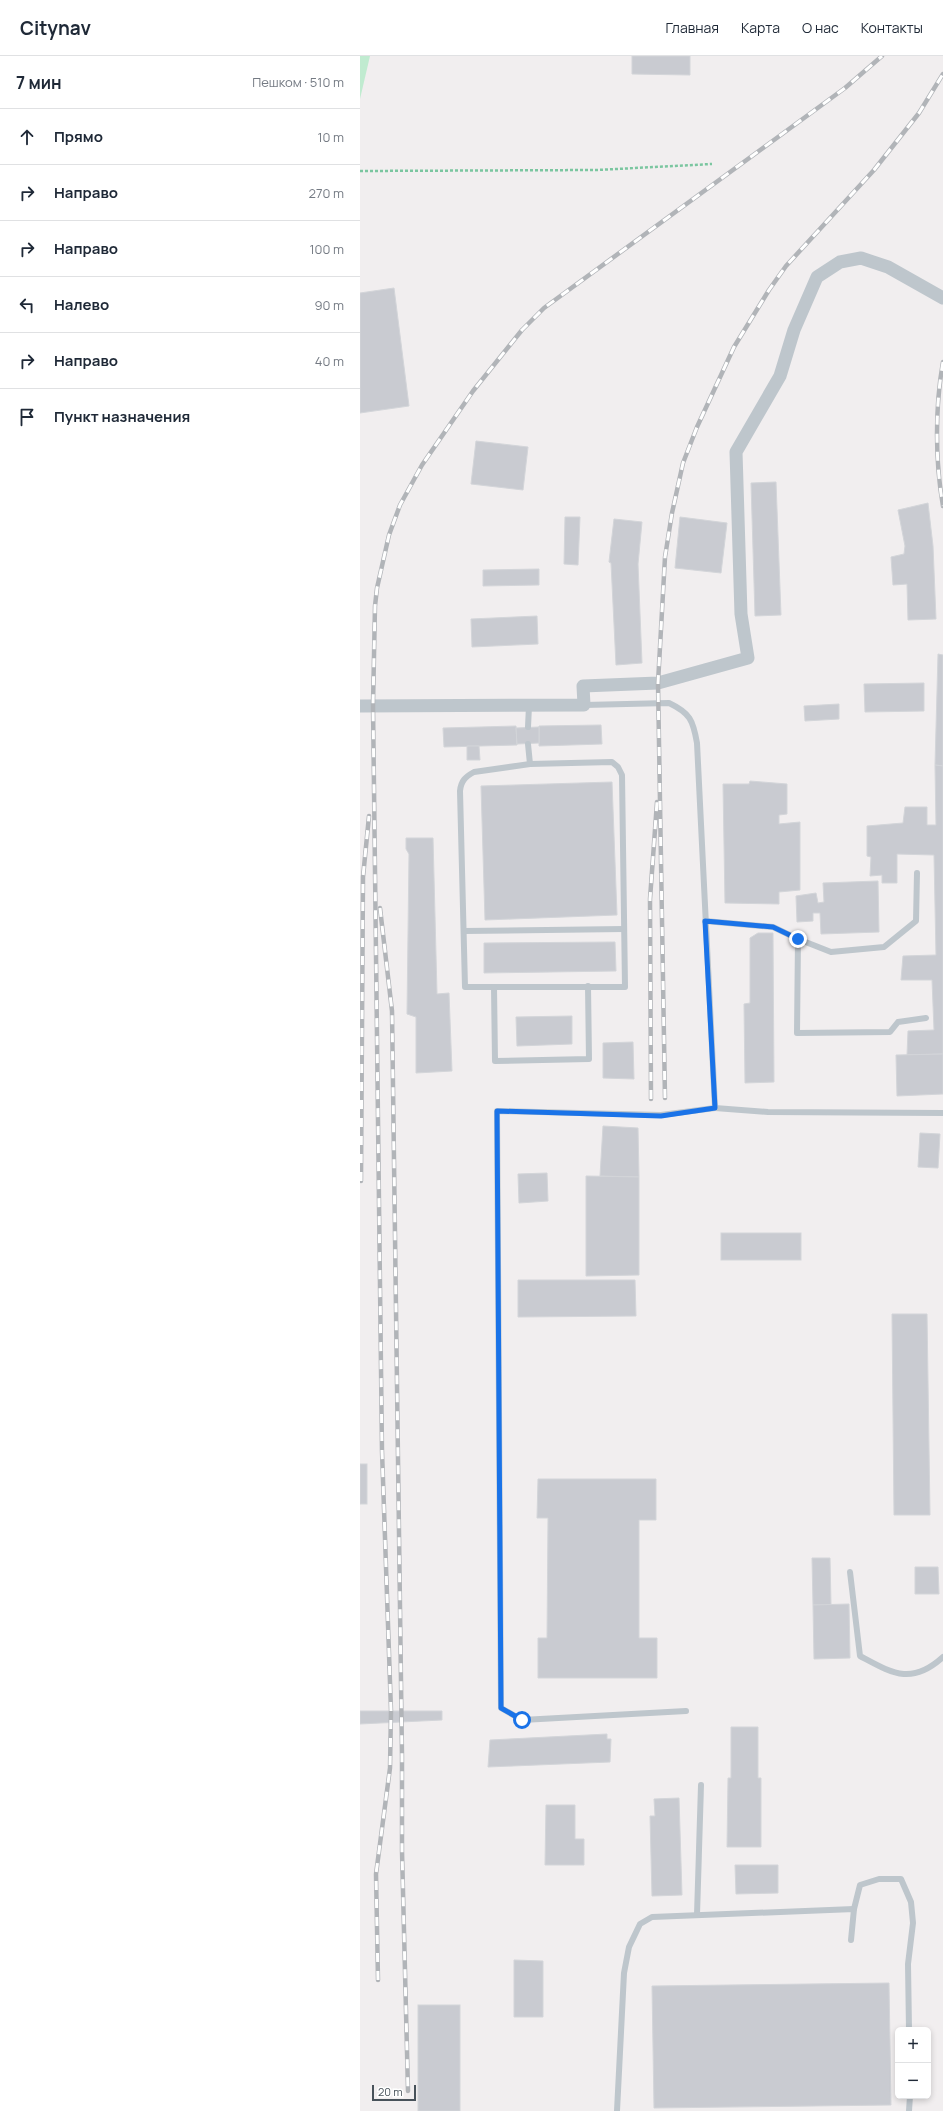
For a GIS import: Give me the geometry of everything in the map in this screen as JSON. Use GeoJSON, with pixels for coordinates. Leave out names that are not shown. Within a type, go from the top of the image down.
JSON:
{"type":"FeatureCollection","features":[{"type":"Feature","properties":{"kind":"street"},"geometry":{"type":"LineString","coordinates":[[360,706],[584,705],[583,686],[658,683],[748,658],[741,614],[736,452],[780,376],[794,330],[817,277],[840,262],[861,258],[888,267],[943,298]]}},
{"type":"Feature","properties":{"kind":"lane"},"geometry":{"type":"LineString","coordinates":[[584,705],[669,703],[681,709],[694,724],[697,743],[715,1108]]}},
{"type":"Feature","properties":{"kind":"lane"},"geometry":{"type":"LineString","coordinates":[[528,727],[529,706]]}},
{"type":"Feature","properties":{"kind":"lane"},"geometry":{"type":"LineString","coordinates":[[528,744],[530,764]]}},
{"type":"Feature","properties":{"kind":"lane"},"geometry":{"type":"LineString","coordinates":[[612,762],[618,767],[622,775],[624,929],[625,986],[465,987],[460,791],[461,783],[466,776],[474,772],[530,764],[612,762]]}},
{"type":"Feature","properties":{"kind":"lane"},"geometry":{"type":"LineString","coordinates":[[705,921],[773,927],[798,939],[832,952],[884,947],[916,921],[917,873]]}},
{"type":"Feature","properties":{"kind":"lane"},"geometry":{"type":"LineString","coordinates":[[464,932],[624,929]]}},
{"type":"Feature","properties":{"kind":"lane"},"geometry":{"type":"LineString","coordinates":[[798,939],[797,1033],[890,1032],[898,1022],[926,1018]]}},
{"type":"Feature","properties":{"kind":"lane"},"geometry":{"type":"LineString","coordinates":[[494,987],[495,1061],[588,1059],[588,986]]}},
{"type":"Feature","properties":{"kind":"lane"},"geometry":{"type":"LineString","coordinates":[[686,1711],[522,1720],[501,1708],[497,1111],[661,1116],[715,1108],[768,1112],[943,1113]]}},
{"type":"Feature","properties":{"kind":"lane"},"geometry":{"type":"LineString","coordinates":[[850,1572],[860,1656],[894,1674],[916,1674],[937,1663],[943,1657]]}},
{"type":"Feature","properties":{"kind":"lane"},"geometry":{"type":"LineString","coordinates":[[697,1915],[701,1785]]}},
{"type":"Feature","properties":{"kind":"lane"},"geometry":{"type":"LineString","coordinates":[[851,1940],[854,1909],[860,1885],[879,1879],[901,1879],[912,1902],[913,1923],[908,1964],[909,2027]]}},
{"type":"Feature","properties":{"kind":"lane"},"geometry":{"type":"LineString","coordinates":[[618,2111],[624,1973],[629,1947],[640,1924],[652,1917],[854,1909]]}},
{"type":"Feature","properties":{"kind":"lane"},"geometry":{"type":"LineString","coordinates":[[909,2111],[910,2099]]}},
{"type":"Feature","properties":{"kind":"path"},"geometry":{"type":"LineString","coordinates":[[360,170],[596,170],[712,164]]}},
{"type":"Feature","properties":{"kind":"green space"},"geometry":{"type":"Polygon","coordinates":[[[360,56],[370,56],[360,99],[360,56]]]}},
{"type":"Feature","properties":{"kind":"building"},"geometry":{"type":"Polygon","coordinates":[[[632,56],[690,56],[690,75],[632,74],[632,56]]]}},
{"type":"Feature","properties":{"kind":"building"},"geometry":{"type":"Polygon","coordinates":[[[394,288],[409,406],[360,413],[360,293],[394,288]]]}},
{"type":"Feature","properties":{"kind":"building"},"geometry":{"type":"Polygon","coordinates":[[[476,441],[528,447],[523,490],[471,484],[476,441]]]}},
{"type":"Feature","properties":{"kind":"building"},"geometry":{"type":"Polygon","coordinates":[[[776,482],[781,615],[755,616],[751,483],[776,482]]]}},
{"type":"Feature","properties":{"kind":"building"},"geometry":{"type":"Polygon","coordinates":[[[928,503],[933,546],[936,619],[908,620],[907,584],[893,585],[891,557],[904,554],[905,546],[898,510],[928,503]]]}},
{"type":"Feature","properties":{"kind":"building"},"geometry":{"type":"Polygon","coordinates":[[[565,517],[580,517],[578,565],[564,564],[565,517]]]}},
{"type":"Feature","properties":{"kind":"building"},"geometry":{"type":"Polygon","coordinates":[[[680,517],[727,523],[721,573],[675,568],[680,517]]]}},
{"type":"Feature","properties":{"kind":"building"},"geometry":{"type":"Polygon","coordinates":[[[614,519],[642,522],[638,564],[642,663],[616,665],[611,563],[609,562],[614,519]]]}},
{"type":"Feature","properties":{"kind":"building"},"geometry":{"type":"Polygon","coordinates":[[[539,569],[539,585],[483,586],[483,570],[539,569]]]}},
{"type":"Feature","properties":{"kind":"building"},"geometry":{"type":"Polygon","coordinates":[[[537,616],[538,644],[472,647],[471,619],[537,616]]]}},
{"type":"Feature","properties":{"kind":"building"},"geometry":{"type":"Polygon","coordinates":[[[938,654],[943,655],[943,766],[935,765],[938,654]]]}},
{"type":"Feature","properties":{"kind":"building"},"geometry":{"type":"Polygon","coordinates":[[[924,683],[924,711],[865,712],[864,684],[924,683]]]}},
{"type":"Feature","properties":{"kind":"building"},"geometry":{"type":"Polygon","coordinates":[[[839,704],[839,719],[805,721],[804,706],[839,704]]]}},
{"type":"Feature","properties":{"kind":"building"},"geometry":{"type":"Polygon","coordinates":[[[601,725],[602,744],[539,746],[539,726],[601,725]]]}},
{"type":"Feature","properties":{"kind":"building"},"geometry":{"type":"Polygon","coordinates":[[[516,726],[517,745],[444,747],[443,728],[516,726]]]}},
{"type":"Feature","properties":{"kind":"building"},"geometry":{"type":"Polygon","coordinates":[[[539,727],[539,743],[517,744],[516,728],[539,727]]]}},
{"type":"Feature","properties":{"kind":"building"},"geometry":{"type":"Polygon","coordinates":[[[467,746],[479,746],[480,760],[467,760],[467,746]]]}},
{"type":"Feature","properties":{"kind":"building"},"geometry":{"type":"Polygon","coordinates":[[[935,765],[943,766],[943,1054],[907,1055],[908,1031],[934,1030],[932,980],[901,980],[903,956],[936,955],[934,855],[897,854],[897,883],[882,883],[882,875],[870,876],[871,857],[867,856],[867,826],[903,823],[905,807],[927,807],[927,825],[936,825],[935,765]]]}},
{"type":"Feature","properties":{"kind":"building"},"geometry":{"type":"Polygon","coordinates":[[[750,781],[787,784],[787,814],[779,815],[779,824],[800,822],[800,890],[779,892],[779,904],[725,903],[723,784],[749,784],[750,781]]]}},
{"type":"Feature","properties":{"kind":"building"},"geometry":{"type":"Polygon","coordinates":[[[612,782],[617,915],[485,920],[481,786],[612,782]]]}},
{"type":"Feature","properties":{"kind":"building"},"geometry":{"type":"Polygon","coordinates":[[[406,838],[433,838],[437,994],[449,993],[452,1071],[416,1073],[416,1017],[407,1014],[409,854],[406,849],[406,838]]]}},
{"type":"Feature","properties":{"kind":"building"},"geometry":{"type":"Polygon","coordinates":[[[878,881],[879,932],[821,934],[820,913],[813,913],[813,921],[797,922],[796,896],[816,893],[818,903],[824,902],[823,883],[878,881]]]}},
{"type":"Feature","properties":{"kind":"building"},"geometry":{"type":"Polygon","coordinates":[[[758,933],[773,933],[774,1082],[745,1083],[744,1004],[750,1003],[750,938],[758,933]]]}},
{"type":"Feature","properties":{"kind":"building"},"geometry":{"type":"Polygon","coordinates":[[[615,942],[616,971],[484,973],[484,943],[615,942]]]}},
{"type":"Feature","properties":{"kind":"building"},"geometry":{"type":"Polygon","coordinates":[[[572,1016],[572,1044],[517,1046],[516,1017],[572,1016]]]}},
{"type":"Feature","properties":{"kind":"building"},"geometry":{"type":"Polygon","coordinates":[[[633,1042],[634,1079],[603,1078],[603,1043],[633,1042]]]}},
{"type":"Feature","properties":{"kind":"building"},"geometry":{"type":"Polygon","coordinates":[[[943,1054],[943,1094],[897,1096],[896,1055],[943,1054]]]}},
{"type":"Feature","properties":{"kind":"building"},"geometry":{"type":"Polygon","coordinates":[[[603,1126],[638,1128],[639,1177],[600,1176],[603,1126]]]}},
{"type":"Feature","properties":{"kind":"building"},"geometry":{"type":"Polygon","coordinates":[[[920,1133],[940,1134],[938,1168],[918,1167],[920,1133]]]}},
{"type":"Feature","properties":{"kind":"building"},"geometry":{"type":"Polygon","coordinates":[[[547,1173],[548,1201],[519,1203],[518,1174],[547,1173]]]}},
{"type":"Feature","properties":{"kind":"building"},"geometry":{"type":"Polygon","coordinates":[[[586,1176],[639,1177],[639,1275],[586,1276],[586,1176]]]}},
{"type":"Feature","properties":{"kind":"building"},"geometry":{"type":"Polygon","coordinates":[[[721,1233],[801,1233],[801,1260],[721,1260],[721,1233]]]}},
{"type":"Feature","properties":{"kind":"building"},"geometry":{"type":"Polygon","coordinates":[[[518,1280],[635,1280],[636,1316],[518,1317],[518,1280]]]}},
{"type":"Feature","properties":{"kind":"building"},"geometry":{"type":"Polygon","coordinates":[[[892,1314],[927,1314],[930,1515],[894,1515],[892,1314]]]}},
{"type":"Feature","properties":{"kind":"building"},"geometry":{"type":"Polygon","coordinates":[[[360,1464],[367,1464],[367,1504],[360,1504],[360,1464]]]}},
{"type":"Feature","properties":{"kind":"building"},"geometry":{"type":"Polygon","coordinates":[[[538,1479],[656,1479],[656,1520],[639,1520],[639,1638],[657,1638],[657,1678],[538,1678],[538,1638],[547,1638],[548,1518],[537,1518],[538,1479]]]}},
{"type":"Feature","properties":{"kind":"building"},"geometry":{"type":"Polygon","coordinates":[[[812,1558],[830,1558],[831,1605],[813,1605],[812,1558]]]}},
{"type":"Feature","properties":{"kind":"building"},"geometry":{"type":"Polygon","coordinates":[[[915,1567],[938,1567],[939,1594],[915,1594],[915,1567]]]}},
{"type":"Feature","properties":{"kind":"building"},"geometry":{"type":"Polygon","coordinates":[[[849,1604],[850,1658],[814,1659],[813,1605],[849,1604]]]}},
{"type":"Feature","properties":{"kind":"building"},"geometry":{"type":"Polygon","coordinates":[[[360,1711],[442,1711],[442,1720],[360,1724],[360,1711]]]}},
{"type":"Feature","properties":{"kind":"building"},"geometry":{"type":"Polygon","coordinates":[[[731,1727],[758,1727],[758,1778],[761,1778],[761,1847],[727,1847],[728,1778],[731,1778],[731,1727]]]}},
{"type":"Feature","properties":{"kind":"building"},"geometry":{"type":"Polygon","coordinates":[[[607,1734],[607,1739],[611,1739],[610,1762],[488,1767],[490,1740],[607,1734]]]}},
{"type":"Feature","properties":{"kind":"building"},"geometry":{"type":"Polygon","coordinates":[[[679,1798],[682,1895],[652,1896],[650,1816],[655,1816],[654,1799],[679,1798]]]}},
{"type":"Feature","properties":{"kind":"building"},"geometry":{"type":"Polygon","coordinates":[[[546,1805],[575,1805],[575,1839],[584,1839],[584,1865],[545,1865],[546,1805]]]}},
{"type":"Feature","properties":{"kind":"building"},"geometry":{"type":"Polygon","coordinates":[[[735,1865],[778,1865],[778,1893],[736,1894],[735,1865]]]}},
{"type":"Feature","properties":{"kind":"building"},"geometry":{"type":"Polygon","coordinates":[[[514,1960],[543,1961],[543,2017],[514,2017],[514,1960]]]}},
{"type":"Feature","properties":{"kind":"building"},"geometry":{"type":"Polygon","coordinates":[[[889,1983],[891,2105],[654,2108],[652,1986],[889,1983]]]}},
{"type":"Feature","properties":{"kind":"building"},"geometry":{"type":"Polygon","coordinates":[[[418,2005],[460,2005],[460,2111],[418,2111],[418,2005]]]}},
{"type":"Feature","properties":{"kind":"railway"},"geometry":{"type":"LineString","coordinates":[[378,1980],[376,1874],[390,1768],[391,1711],[382,1451],[373,705],[375,606],[377,588],[389,535],[400,505],[422,465],[473,391],[522,330],[544,308],[845,88],[882,56]]}},
{"type":"Feature","properties":{"kind":"railway"},"geometry":{"type":"LineString","coordinates":[[665,1098],[658,683],[665,557],[672,513],[683,463],[697,427],[734,347],[769,290],[786,266],[874,170],[919,113],[943,74]]}},
{"type":"Feature","properties":{"kind":"railway"},"geometry":{"type":"LineString","coordinates":[[943,362],[937,415],[938,471],[943,506]]}},
{"type":"Feature","properties":{"kind":"railway"},"geometry":{"type":"LineString","coordinates":[[651,1099],[650,899],[657,802]]}},
{"type":"Feature","properties":{"kind":"railway"},"geometry":{"type":"LineString","coordinates":[[361,1181],[363,877],[369,816]]}},
{"type":"Feature","properties":{"kind":"railway"},"geometry":{"type":"LineString","coordinates":[[380,908],[392,1011],[402,1851],[408,2091]]}},
{"type":"Feature","properties":{"kind":"route"},"geometry":{"type":"LineString","coordinates":[[522,1720],[501,1708],[497,1111],[661,1116],[715,1108],[705,921],[773,927],[798,939]]}}]}
